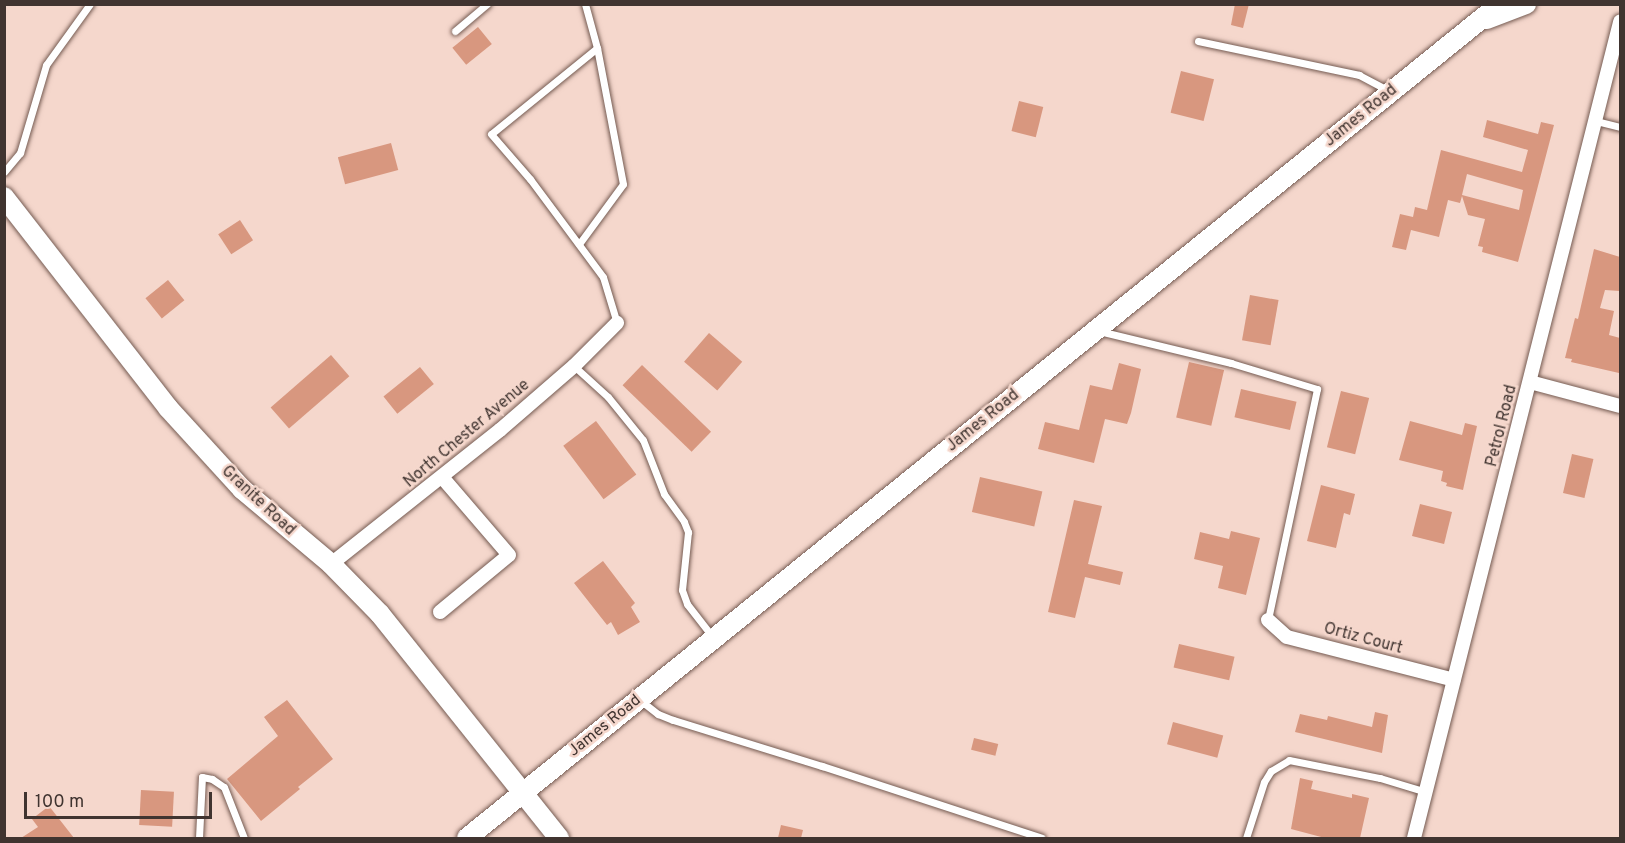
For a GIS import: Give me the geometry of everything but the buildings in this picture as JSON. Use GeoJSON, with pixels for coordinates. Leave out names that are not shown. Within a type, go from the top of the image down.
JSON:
{"type":"FeatureCollection","features":[{"type":"Feature","properties":{"kind":"main road","name":"James Road"},"geometry":{"type":"LineString","coordinates":[[467,838],[1500,4]]}},
{"type":"Feature","properties":{"kind":"main road"},"geometry":{"type":"LineString","coordinates":[[1479,21],[1526,4]]}},
{"type":"Feature","properties":{"kind":"main road","name":"Granite Road"},"geometry":{"type":"LineString","coordinates":[[4,197],[168,408],[242,489],[301,541],[332,564],[410,650],[559,838]]}},
{"type":"Feature","properties":{"kind":"street","name":"Petrol Road"},"geometry":{"type":"LineString","coordinates":[[1414,838],[1620,28]]}},
{"type":"Feature","properties":{"kind":"street","name":"North Chester Avenue"},"geometry":{"type":"LineString","coordinates":[[332,564],[442,477],[574,366],[617,323]]}},
{"type":"Feature","properties":{"kind":"street"},"geometry":{"type":"LineString","coordinates":[[1530,382],[1620,406]]}},
{"type":"Feature","properties":{"kind":"street"},"geometry":{"type":"LineString","coordinates":[[440,612],[509,555],[442,477]]}},
{"type":"Feature","properties":{"kind":"street","name":"Ortiz Court"},"geometry":{"type":"LineString","coordinates":[[1268,620],[1287,637],[1454,680]]}},
{"type":"Feature","properties":{"kind":"lane"},"geometry":{"type":"LineString","coordinates":[[4,172],[20,153],[46,65],[90,4]]}},
{"type":"Feature","properties":{"kind":"lane"},"geometry":{"type":"LineString","coordinates":[[455,31],[487,4]]}},
{"type":"Feature","properties":{"kind":"lane"},"geometry":{"type":"LineString","coordinates":[[579,244],[623,184],[597,48],[585,4]]}},
{"type":"Feature","properties":{"kind":"lane"},"geometry":{"type":"LineString","coordinates":[[1198,41],[1359,75],[1391,92]]}},
{"type":"Feature","properties":{"kind":"lane"},"geometry":{"type":"LineString","coordinates":[[597,48],[490,135],[530,179],[603,277],[617,323]]}},
{"type":"Feature","properties":{"kind":"lane"},"geometry":{"type":"LineString","coordinates":[[1596,121],[1620,127]]}},
{"type":"Feature","properties":{"kind":"lane"},"geometry":{"type":"LineString","coordinates":[[1095,330],[1231,363],[1317,389],[1268,620]]}},
{"type":"Feature","properties":{"kind":"lane"},"geometry":{"type":"LineString","coordinates":[[574,366],[608,396],[643,440],[664,494],[684,522],[688,532],[682,590],[713,639]]}},
{"type":"Feature","properties":{"kind":"lane"},"geometry":{"type":"LineString","coordinates":[[639,699],[658,714],[674,720],[1042,838]]}},
{"type":"Feature","properties":{"kind":"lane"},"geometry":{"type":"LineString","coordinates":[[1246,838],[1264,782],[1271,771],[1289,760],[1380,778],[1426,792]]}},
{"type":"Feature","properties":{"kind":"lane"},"geometry":{"type":"LineString","coordinates":[[199,838],[202,777],[212,779],[224,787],[244,838]]}}]}
